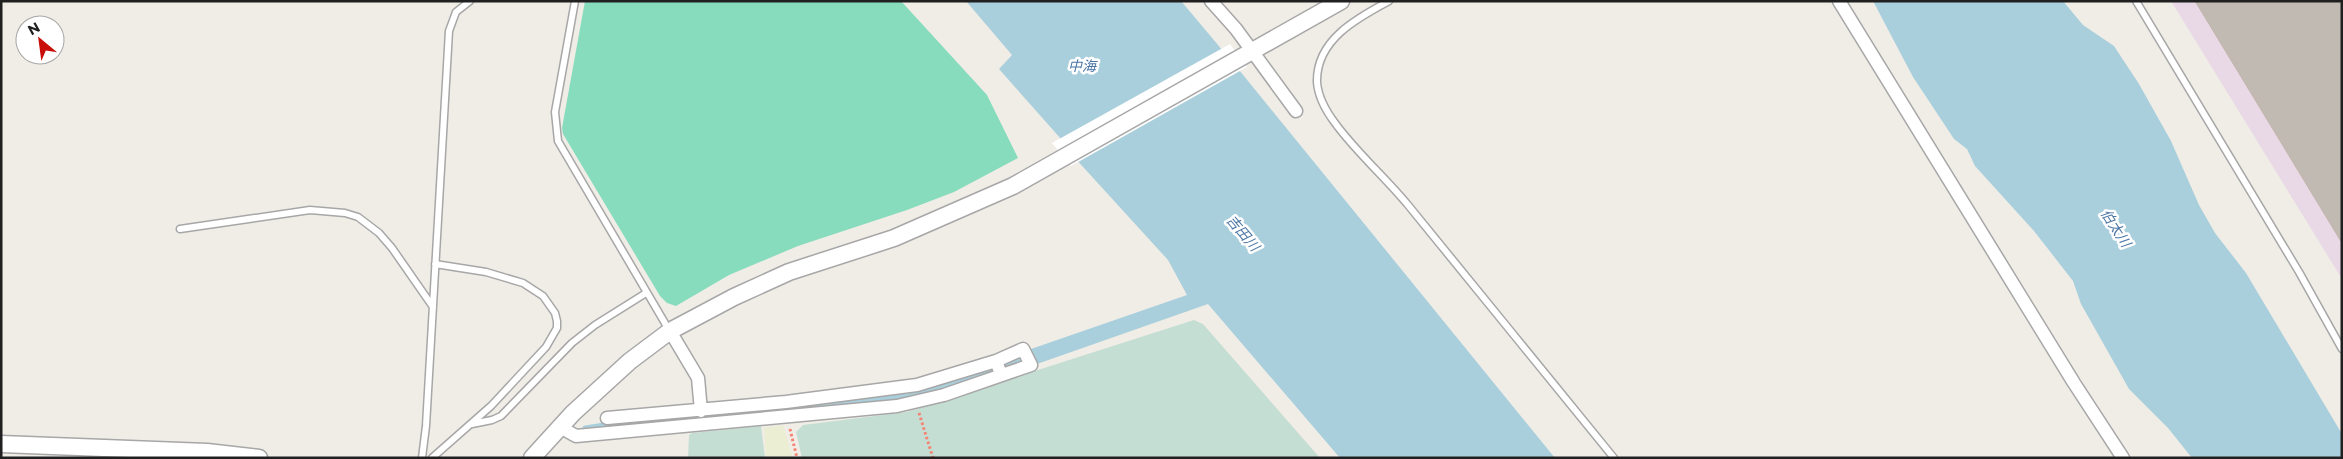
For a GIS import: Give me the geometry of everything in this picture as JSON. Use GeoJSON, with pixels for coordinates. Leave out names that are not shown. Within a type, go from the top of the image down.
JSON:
{"type":"FeatureCollection","features":[{"type":"Feature","properties":{"kind":"street"},"geometry":{"type":"LineString","coordinates":[[1211,1],[1244,54],[1296,111]]}},
{"type":"Feature","properties":{"kind":"street"},"geometry":{"type":"LineString","coordinates":[[532,458],[560,427],[630,361],[670,331],[734,297],[788,272],[894,238],[1013,186],[1341,1]]}},
{"type":"Feature","properties":{"kind":"street"},"geometry":{"type":"LineString","coordinates":[[1839,1],[2074,384],[2123,458]]}},
{"type":"Feature","properties":{"kind":"street"},"geometry":{"type":"LineString","coordinates":[[670,331],[698,378],[701,410]]}},
{"type":"Feature","properties":{"kind":"street"},"geometry":{"type":"LineString","coordinates":[[607,418],[786,402],[924,384],[998,368],[1031,365],[1026,356]]}},
{"type":"Feature","properties":{"kind":"street"},"geometry":{"type":"LineString","coordinates":[[560,427],[576,436],[787,417],[916,402],[998,368]]}},
{"type":"Feature","properties":{"kind":"street"},"geometry":{"type":"LineString","coordinates":[[786,402],[787,417]]}},
{"type":"Feature","properties":{"kind":"street"},"geometry":{"type":"LineString","coordinates":[[1,444],[208,452],[259,458]]}},
{"type":"Feature","properties":{"kind":"lane"},"geometry":{"type":"LineString","coordinates":[[422,458],[449,31],[456,12],[470,1]]}},
{"type":"Feature","properties":{"kind":"lane"},"geometry":{"type":"LineString","coordinates":[[575,1],[555,112],[555,131],[563,151],[670,331]]}},
{"type":"Feature","properties":{"kind":"lane"},"geometry":{"type":"LineString","coordinates":[[1389,1],[1354,20],[1338,34],[1329,46],[1318,71],[1320,95],[1326,110],[1336,124],[1404,201],[1614,458]]}},
{"type":"Feature","properties":{"kind":"lane"},"geometry":{"type":"LineString","coordinates":[[2136,1],[2299,272],[2342,349]]}},
{"type":"Feature","properties":{"kind":"lane"},"geometry":{"type":"LineString","coordinates":[[180,229],[310,210],[345,213],[358,217],[379,233],[392,248],[433,307]]}},
{"type":"Feature","properties":{"kind":"lane"},"geometry":{"type":"LineString","coordinates":[[432,458],[491,406],[546,347],[553,336],[557,321],[550,304],[544,296],[523,283],[486,272],[435,264]]}},
{"type":"Feature","properties":{"kind":"lane"},"geometry":{"type":"LineString","coordinates":[[471,424],[483,423],[501,416],[572,343],[595,324],[646,293]]}},
{"type":"Feature","properties":{"kind":"path"},"geometry":{"type":"LineString","coordinates":[[916,402],[933,458]]}},
{"type":"Feature","properties":{"kind":"path"},"geometry":{"type":"LineString","coordinates":[[787,417],[797,458]]}},
{"type":"Feature","properties":{"kind":"shaded area"},"geometry":{"type":"Polygon","coordinates":[[[2171,1],[2342,1],[2342,279],[2171,1]]]}},
{"type":"Feature","properties":{"kind":"green space"},"geometry":{"type":"Polygon","coordinates":[[[585,1],[901,1],[987,95],[1018,158],[954,192],[907,210],[798,246],[729,275],[676,306],[667,303],[660,296],[563,134],[562,128],[585,1]]]}},
{"type":"Feature","properties":{"kind":"green space"},"geometry":{"type":"Polygon","coordinates":[[[1194,320],[1203,324],[1320,458],[802,458],[796,432],[803,425],[907,412],[1194,320]]]}},
{"type":"Feature","properties":{"kind":"green space"},"geometry":{"type":"Polygon","coordinates":[[[783,425],[793,458],[766,458],[764,428],[783,425]]]}},
{"type":"Feature","properties":{"kind":"green space"},"geometry":{"type":"Polygon","coordinates":[[[761,426],[765,458],[688,458],[689,435],[692,433],[761,426]]]}},
{"type":"Feature","properties":{"kind":"water","name":"中海"},"geometry":{"type":"Polygon","coordinates":[[[966,1],[1181,1],[1229,58],[1069,148],[999,69],[1012,55],[966,1]]]}},
{"type":"Feature","properties":{"kind":"water","name":"伯太川"},"geometry":{"type":"Polygon","coordinates":[[[1873,1],[2063,1],[2083,25],[2114,46],[2139,84],[2171,141],[2199,205],[2215,233],[2246,273],[2342,434],[2342,458],[2192,458],[2168,428],[2129,389],[2081,304],[2073,281],[2034,231],[1975,166],[1967,149],[1954,139],[1913,77],[1873,1]]]}},
{"type":"Feature","properties":{"kind":"water","name":"吉田川"},"geometry":{"type":"Polygon","coordinates":[[[1235,65],[1555,458],[1340,458],[1208,304],[1037,364],[1029,353],[1031,349],[1187,295],[1168,260],[1074,157],[1235,65]]]}},
{"type":"Feature","properties":{"kind":"pier"},"geometry":{"type":"Polygon","coordinates":[[[1230,44],[1247,67],[1071,166],[1052,143],[1230,44]]]}},
{"type":"Feature","properties":{"kind":"building"},"geometry":{"type":"Polygon","coordinates":[[[2195,1],[2342,1],[2342,243],[2195,1]]]}},
{"type":"Feature","properties":{"kind":"waterway"},"geometry":{"type":"LineString","coordinates":[[635,422],[782,410],[915,395],[1026,358]]}},
{"type":"Feature","properties":{"kind":"waterway"},"geometry":{"type":"LineString","coordinates":[[585,428],[611,424]]}}]}
